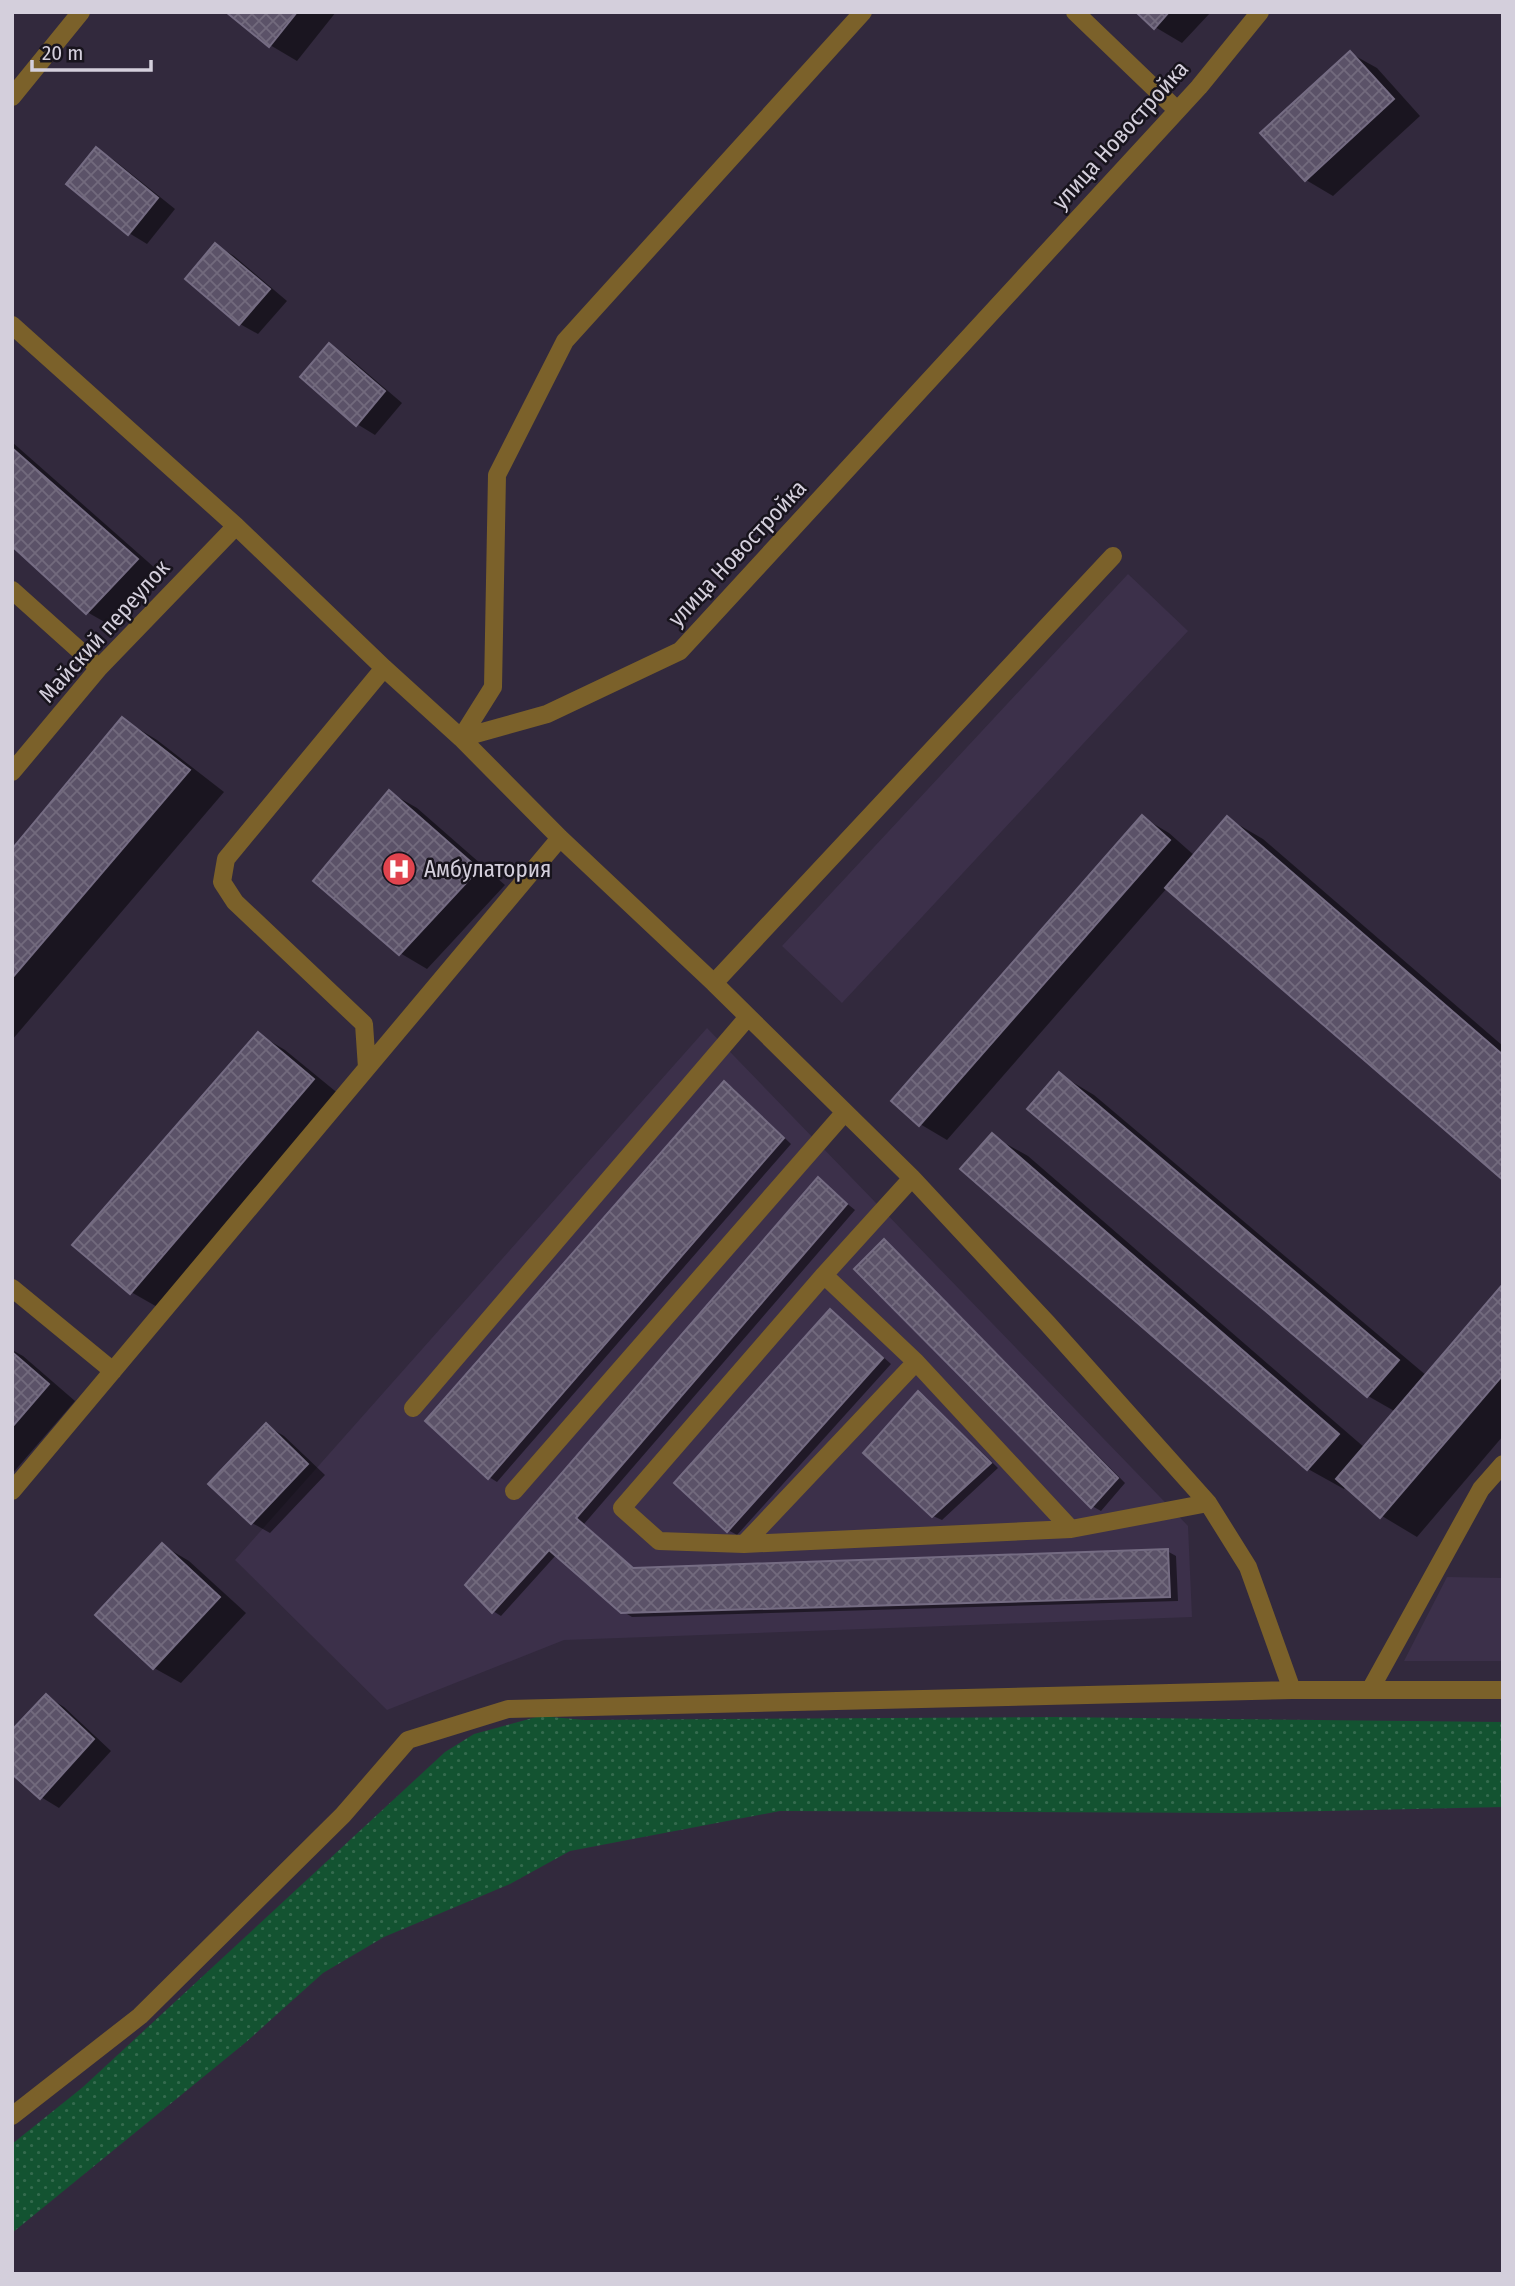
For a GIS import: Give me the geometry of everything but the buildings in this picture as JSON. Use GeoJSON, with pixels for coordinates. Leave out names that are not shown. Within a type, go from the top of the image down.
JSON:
{"type":"FeatureCollection","features":[{"type":"Feature","properties":{"kind":"street"},"geometry":{"type":"LineString","coordinates":[[12,97],[81,12]]}},
{"type":"Feature","properties":{"kind":"street"},"geometry":{"type":"LineString","coordinates":[[461,738],[493,687],[497,475],[565,341],[863,12]]}},
{"type":"Feature","properties":{"kind":"street"},"geometry":{"type":"LineString","coordinates":[[1075,12],[1177,110]]}},
{"type":"Feature","properties":{"kind":"street","name":"улица Новостройка"},"geometry":{"type":"LineString","coordinates":[[461,738],[547,714],[680,651],[1199,87],[1260,12]]}},
{"type":"Feature","properties":{"kind":"street"},"geometry":{"type":"LineString","coordinates":[[12,325],[236,526],[461,738],[560,838],[714,983],[912,1178],[1048,1324],[1208,1503],[1248,1567],[1292,1690]]}},
{"type":"Feature","properties":{"kind":"street","name":"Майский переулок"},"geometry":{"type":"LineString","coordinates":[[12,772],[99,668],[236,526]]}},
{"type":"Feature","properties":{"kind":"street"},"geometry":{"type":"LineString","coordinates":[[714,983],[1114,556]]}},
{"type":"Feature","properties":{"kind":"street"},"geometry":{"type":"LineString","coordinates":[[12,590],[99,668]]}},
{"type":"Feature","properties":{"kind":"street"},"geometry":{"type":"LineString","coordinates":[[367,1068],[365,1024],[235,902],[222,882],[226,859],[384,668]]}},
{"type":"Feature","properties":{"kind":"street"},"geometry":{"type":"LineString","coordinates":[[12,1491],[560,838]]}},
{"type":"Feature","properties":{"kind":"street"},"geometry":{"type":"LineString","coordinates":[[413,1408],[748,1017]]}},
{"type":"Feature","properties":{"kind":"street"},"geometry":{"type":"LineString","coordinates":[[514,1491],[845,1112]]}},
{"type":"Feature","properties":{"kind":"street"},"geometry":{"type":"LineString","coordinates":[[912,1178],[622,1508],[659,1541],[744,1544],[1071,1529],[1208,1503]]}},
{"type":"Feature","properties":{"kind":"street"},"geometry":{"type":"LineString","coordinates":[[824,1275],[916,1362],[1071,1529]]}},
{"type":"Feature","properties":{"kind":"street"},"geometry":{"type":"LineString","coordinates":[[12,1288],[113,1371]]}},
{"type":"Feature","properties":{"kind":"street"},"geometry":{"type":"LineString","coordinates":[[744,1544],[916,1362]]}},
{"type":"Feature","properties":{"kind":"street"},"geometry":{"type":"LineString","coordinates":[[1370,1690],[1481,1489],[1503,1464]]}},
{"type":"Feature","properties":{"kind":"street"},"geometry":{"type":"LineString","coordinates":[[12,2116],[140,2016],[343,1815],[408,1740],[508,1709],[1292,1690],[1503,1690]]}},
{"type":"Feature","properties":{"kind":"shaded area"},"geometry":{"type":"Polygon","coordinates":[[[1128,574],[1188,631],[842,1003],[782,946],[1128,574]]]}},
{"type":"Feature","properties":{"kind":"shaded area"},"geometry":{"type":"Polygon","coordinates":[[[707,1028],[1188,1526],[1192,1617],[564,1640],[387,1710],[235,1560],[707,1028]]]}},
{"type":"Feature","properties":{"kind":"shaded area"},"geometry":{"type":"Polygon","coordinates":[[[1447,1577],[1503,1578],[1503,1661],[1404,1661],[1447,1577]]]}},
{"type":"Feature","properties":{"kind":"green space"},"geometry":{"type":"Polygon","coordinates":[[[540,1716],[585,1720],[1054,1717],[1503,1722],[1503,1807],[1238,1813],[780,1811],[570,1851],[510,1884],[384,1937],[323,1973],[245,2043],[12,2233],[12,2144],[83,2087],[445,1752],[474,1734],[540,1716]]]}},
{"type":"Feature","properties":{"kind":"place","name":"Амбулатория"},"geometry":{"type":"Point","coordinates":[399,869]}}]}
